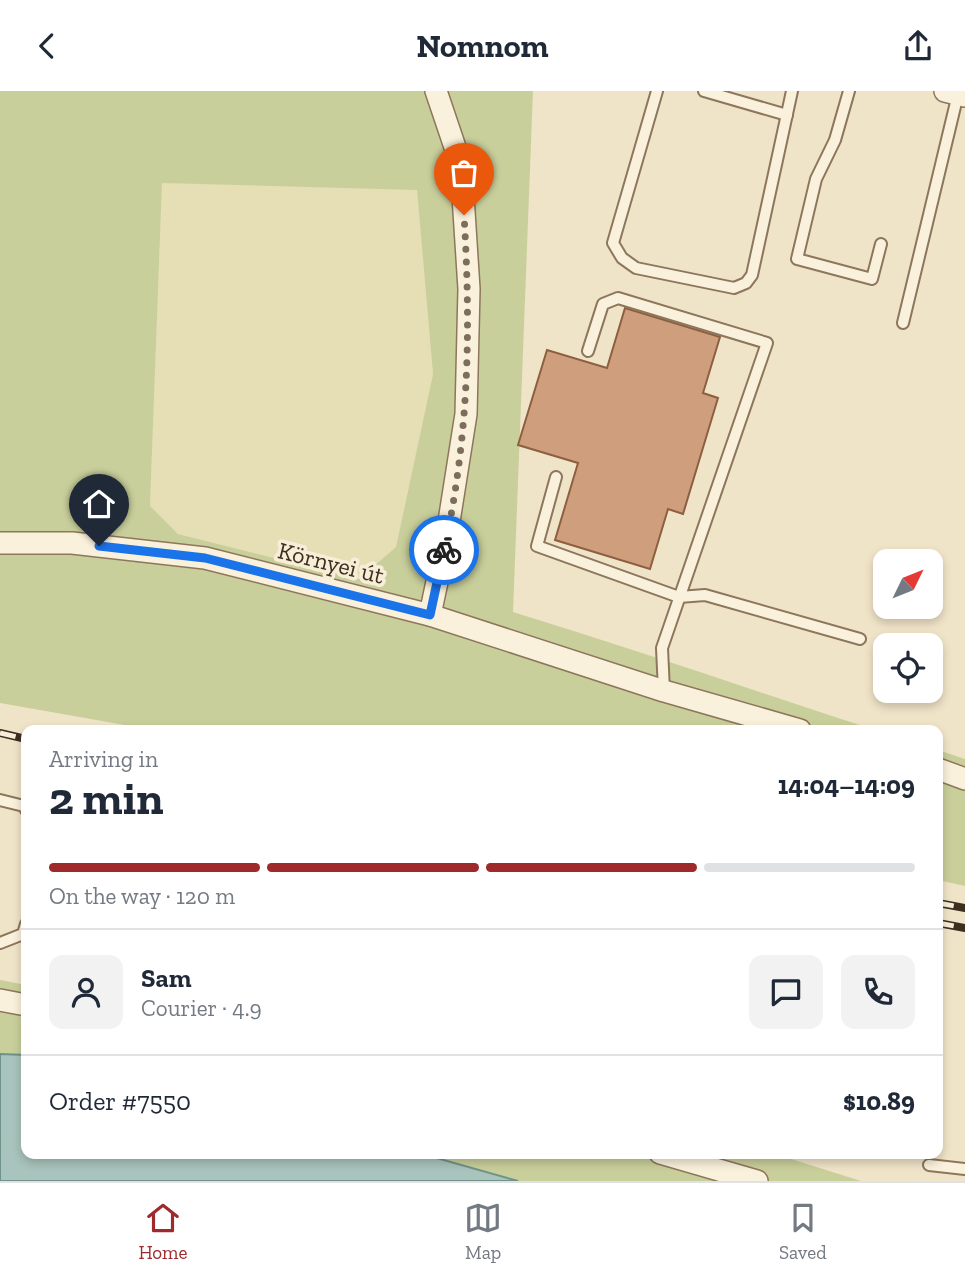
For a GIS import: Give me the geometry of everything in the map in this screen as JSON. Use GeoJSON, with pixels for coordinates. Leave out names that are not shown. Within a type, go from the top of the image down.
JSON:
{"type":"FeatureCollection","features":[{"type":"Feature","properties":{"kind":"street"},"geometry":{"type":"LineString","coordinates":[[430,615],[447,534],[466,414],[469,312],[461,166],[436,91]]}},
{"type":"Feature","properties":{"kind":"street","name":"Környei út"},"geometry":{"type":"LineString","coordinates":[[0,543],[72,543],[205,558],[430,615],[664,691],[783,725]]}},
{"type":"Feature","properties":{"kind":"street"},"geometry":{"type":"LineString","coordinates":[[943,771],[965,779]]}},
{"type":"Feature","properties":{"kind":"street"},"geometry":{"type":"LineString","coordinates":[[0,1000],[21,1004]]}},
{"type":"Feature","properties":{"kind":"street"},"geometry":{"type":"LineString","coordinates":[[680,1159],[757,1181]]}},
{"type":"Feature","properties":{"kind":"lane"},"geometry":{"type":"LineString","coordinates":[[657,91],[613,243],[622,258],[636,268],[734,288],[746,283],[752,275],[792,91]]}},
{"type":"Feature","properties":{"kind":"lane"},"geometry":{"type":"LineString","coordinates":[[704,91],[787,115]]}},
{"type":"Feature","properties":{"kind":"lane"},"geometry":{"type":"LineString","coordinates":[[849,91],[835,140],[816,179],[797,260],[872,279],[881,244]]}},
{"type":"Feature","properties":{"kind":"lane"},"geometry":{"type":"LineString","coordinates":[[903,323],[956,94]]}},
{"type":"Feature","properties":{"kind":"lane"},"geometry":{"type":"LineString","coordinates":[[588,351],[603,304],[618,298],[767,343],[662,648],[664,691]]}},
{"type":"Feature","properties":{"kind":"lane"},"geometry":{"type":"LineString","coordinates":[[556,477],[537,546],[679,597],[705,595],[860,639]]}},
{"type":"Feature","properties":{"kind":"lane"},"geometry":{"type":"LineString","coordinates":[[0,800],[21,805]]}},
{"type":"Feature","properties":{"kind":"lane"},"geometry":{"type":"LineString","coordinates":[[0,943],[21,935]]}},
{"type":"Feature","properties":{"kind":"lane"},"geometry":{"type":"LineString","coordinates":[[708,1159],[721,1171]]}},
{"type":"Feature","properties":{"kind":"lane"},"geometry":{"type":"LineString","coordinates":[[929,1165],[965,1169]]}},
{"type":"Feature","properties":{"kind":"shaded area"},"geometry":{"type":"Polygon","coordinates":[[[162,182],[417,189],[433,374],[396,547],[359,579],[178,534],[150,506],[162,182]]]}},
{"type":"Feature","properties":{"kind":"green space"},"geometry":{"type":"Polygon","coordinates":[[[0,91],[533,91],[513,612],[860,725],[125,725],[0,703],[0,91]],[[162,183],[150,506],[178,534],[359,579],[396,547],[433,374],[417,190],[162,183]]]}},
{"type":"Feature","properties":{"kind":"green space"},"geometry":{"type":"Polygon","coordinates":[[[943,752],[965,759],[965,886],[943,881],[943,752]]]}},
{"type":"Feature","properties":{"kind":"green space"},"geometry":{"type":"Polygon","coordinates":[[[0,980],[21,984],[21,1055],[0,1054],[0,980]]]}},
{"type":"Feature","properties":{"kind":"green space"},"geometry":{"type":"Polygon","coordinates":[[[440,1159],[791,1159],[861,1181],[518,1181],[440,1159]]]}},
{"type":"Feature","properties":{"kind":"water"},"geometry":{"type":"Polygon","coordinates":[[[0,1054],[21,1055],[21,1159],[440,1159],[518,1181],[0,1181],[0,1054]]]}},
{"type":"Feature","properties":{"kind":"building"},"geometry":{"type":"Polygon","coordinates":[[[625,308],[720,337],[703,393],[718,398],[683,514],[668,509],[650,569],[555,540],[578,463],[518,445],[547,350],[607,368],[625,308]]]}},
{"type":"Feature","properties":{"kind":"railway"},"geometry":{"type":"LineString","coordinates":[[0,733],[21,738]]}},
{"type":"Feature","properties":{"kind":"railway"},"geometry":{"type":"LineString","coordinates":[[943,904],[965,908]]}},
{"type":"Feature","properties":{"kind":"railway"},"geometry":{"type":"LineString","coordinates":[[943,924],[965,928]]}},
{"type":"Feature","properties":{"kind":"way so far"},"geometry":{"type":"LineString","coordinates":[[444,550],[466,414],[469,289],[464,215]]}},
{"type":"Feature","properties":{"kind":"route"},"geometry":{"type":"LineString","coordinates":[[99,546],[205,558],[430,615],[444,550]]}}]}
